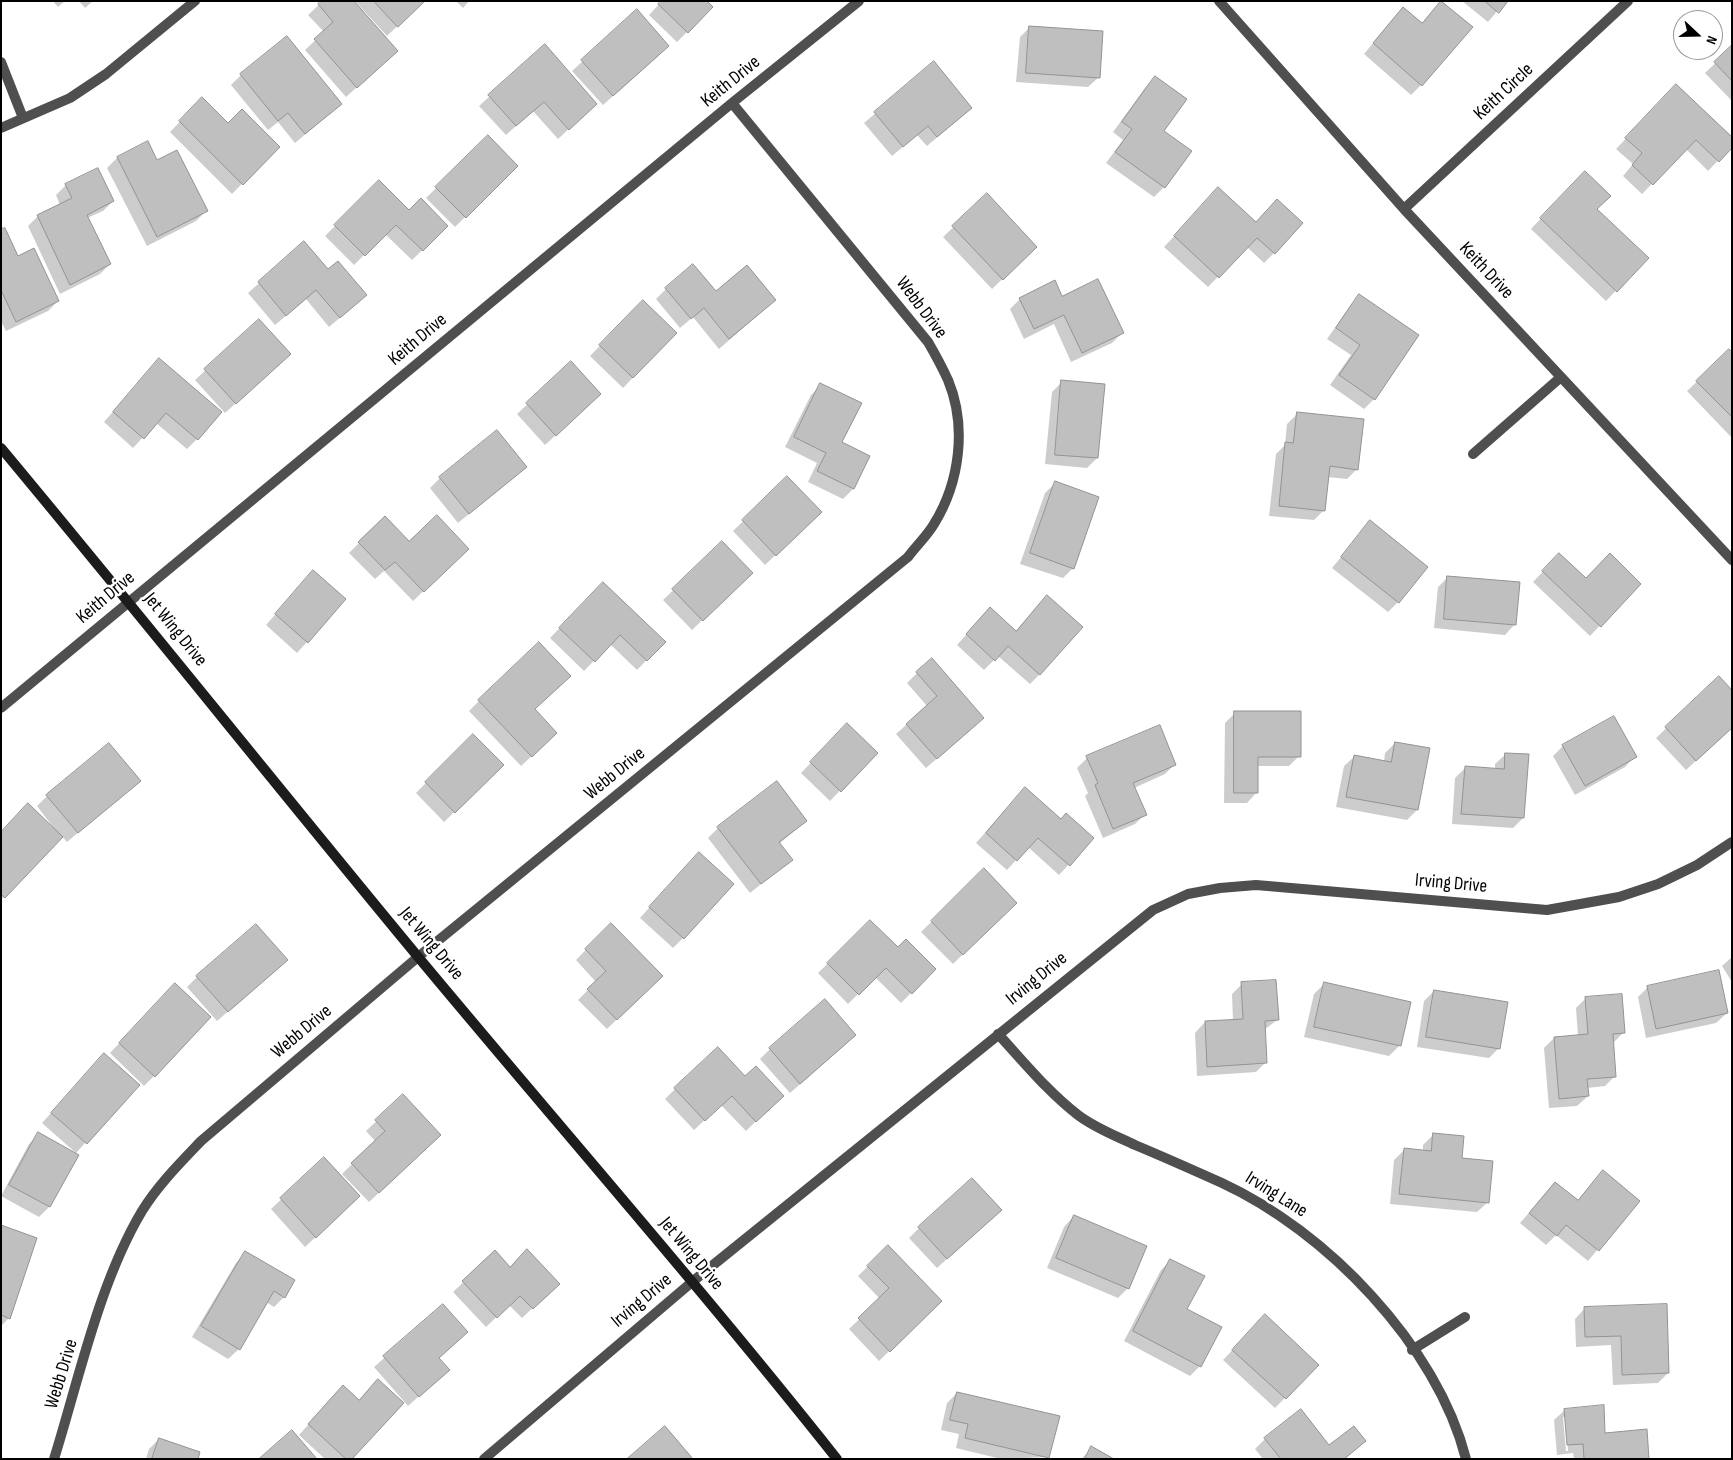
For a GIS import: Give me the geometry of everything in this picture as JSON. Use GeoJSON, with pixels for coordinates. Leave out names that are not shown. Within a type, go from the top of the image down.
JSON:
{"type":"FeatureCollection","features":[{"type":"Feature","properties":{"kind":"main road","name":"Jet Wing Drive"},"geometry":{"type":"LineString","coordinates":[[1,448],[129,601],[418,957],[692,1282],[837,1459]]}},
{"type":"Feature","properties":{"kind":"street"},"geometry":{"type":"LineString","coordinates":[[1,128],[70,98],[106,74],[195,1]]}},
{"type":"Feature","properties":{"kind":"street","name":"Keith Drive"},"geometry":{"type":"LineString","coordinates":[[1,708],[732,103],[859,1]]}},
{"type":"Feature","properties":{"kind":"street","name":"Keith Drive"},"geometry":{"type":"LineString","coordinates":[[1219,1],[1404,209],[1732,560]]}},
{"type":"Feature","properties":{"kind":"street","name":"Keith Circle"},"geometry":{"type":"LineString","coordinates":[[1404,209],[1628,1]]}},
{"type":"Feature","properties":{"kind":"street"},"geometry":{"type":"LineString","coordinates":[[1,62],[23,118]]}},
{"type":"Feature","properties":{"kind":"street","name":"Webb Drive"},"geometry":{"type":"LineString","coordinates":[[54,1459],[102,1303],[121,1253],[142,1210],[169,1175],[201,1141],[418,957],[908,557],[934,525],[951,490],[958,456],[958,417],[948,380],[928,342],[732,103]]}},
{"type":"Feature","properties":{"kind":"street"},"geometry":{"type":"LineString","coordinates":[[1473,454],[1561,377]]}},
{"type":"Feature","properties":{"kind":"street","name":"Irving Drive"},"geometry":{"type":"LineString","coordinates":[[484,1459],[692,1282],[1153,910],[1188,894],[1220,888],[1256,885],[1547,910],[1619,897],[1658,884],[1697,865],[1732,842]]}},
{"type":"Feature","properties":{"kind":"street","name":"Irving Lane"},"geometry":{"type":"LineString","coordinates":[[998,1034],[1049,1089],[1079,1116],[1110,1134],[1260,1202],[1326,1250],[1389,1317],[1412,1350],[1439,1391],[1460,1437],[1466,1459]]}},
{"type":"Feature","properties":{"kind":"street"},"geometry":{"type":"LineString","coordinates":[[1412,1350],[1465,1317]]}},
{"type":"Feature","properties":{"kind":"building"},"geometry":{"type":"Polygon","coordinates":[[[321,1],[354,1],[398,51],[357,88],[314,39],[333,22],[318,4],[321,1]]]}},
{"type":"Feature","properties":{"kind":"building"},"geometry":{"type":"Polygon","coordinates":[[[374,1],[425,1],[398,27],[374,1]]]}},
{"type":"Feature","properties":{"kind":"building"},"geometry":{"type":"Polygon","coordinates":[[[661,1],[707,1],[713,7],[688,33],[658,4],[661,1]]]}},
{"type":"Feature","properties":{"kind":"building"},"geometry":{"type":"Polygon","coordinates":[[[1441,1],[1473,27],[1422,86],[1373,43],[1403,7],[1422,23],[1441,1]]]}},
{"type":"Feature","properties":{"kind":"building"},"geometry":{"type":"Polygon","coordinates":[[[1485,1],[1508,1],[1499,13],[1485,1]]]}},
{"type":"Feature","properties":{"kind":"building"},"geometry":{"type":"Polygon","coordinates":[[[637,9],[669,46],[613,96],[581,60],[637,9]]]}},
{"type":"Feature","properties":{"kind":"building"},"geometry":{"type":"Polygon","coordinates":[[[1029,26],[1103,31],[1100,78],[1026,73],[1029,26]]]}},
{"type":"Feature","properties":{"kind":"building"},"geometry":{"type":"Polygon","coordinates":[[[287,36],[342,104],[305,134],[288,113],[278,121],[240,74],[287,36]]]}},
{"type":"Feature","properties":{"kind":"building"},"geometry":{"type":"Polygon","coordinates":[[[545,44],[597,104],[569,130],[544,102],[516,126],[488,95],[545,44]]]}},
{"type":"Feature","properties":{"kind":"building"},"geometry":{"type":"Polygon","coordinates":[[[1732,45],[1732,81],[1714,62],[1723,60],[1723,54],[1732,45]]]}},
{"type":"Feature","properties":{"kind":"building"},"geometry":{"type":"Polygon","coordinates":[[[934,61],[972,108],[937,137],[928,126],[903,147],[874,112],[934,61]]]}},
{"type":"Feature","properties":{"kind":"building"},"geometry":{"type":"Polygon","coordinates":[[[1155,76],[1187,99],[1164,131],[1192,151],[1165,188],[1115,152],[1132,129],[1122,122],[1155,76]]]}},
{"type":"Feature","properties":{"kind":"building"},"geometry":{"type":"Polygon","coordinates":[[[1676,84],[1732,137],[1732,148],[1719,162],[1696,140],[1653,185],[1632,165],[1642,153],[1625,138],[1676,84]]]}},
{"type":"Feature","properties":{"kind":"building"},"geometry":{"type":"Polygon","coordinates":[[[202,97],[228,123],[242,109],[280,147],[243,185],[179,121],[202,97]]]}},
{"type":"Feature","properties":{"kind":"building"},"geometry":{"type":"Polygon","coordinates":[[[488,135],[518,166],[466,218],[435,187],[488,135]]]}},
{"type":"Feature","properties":{"kind":"building"},"geometry":{"type":"Polygon","coordinates":[[[148,141],[157,160],[177,150],[208,211],[157,237],[117,157],[148,141]]]}},
{"type":"Feature","properties":{"kind":"building"},"geometry":{"type":"Polygon","coordinates":[[[98,168],[114,201],[87,215],[111,264],[70,285],[37,215],[72,198],[65,184],[98,168]]]}},
{"type":"Feature","properties":{"kind":"building"},"geometry":{"type":"Polygon","coordinates":[[[1585,171],[1611,196],[1597,209],[1649,258],[1617,292],[1540,218],[1585,171]]]}},
{"type":"Feature","properties":{"kind":"building"},"geometry":{"type":"Polygon","coordinates":[[[379,180],[409,210],[421,198],[448,226],[423,251],[396,225],[365,256],[334,225],[379,180]]]}},
{"type":"Feature","properties":{"kind":"building"},"geometry":{"type":"Polygon","coordinates":[[[1218,187],[1256,222],[1277,199],[1303,223],[1275,254],[1257,238],[1219,278],[1174,236],[1218,187]]]}},
{"type":"Feature","properties":{"kind":"building"},"geometry":{"type":"Polygon","coordinates":[[[987,193],[1037,247],[1003,280],[952,226],[987,193]]]}},
{"type":"Feature","properties":{"kind":"building"},"geometry":{"type":"Polygon","coordinates":[[[5,228],[18,256],[34,248],[59,301],[16,322],[1,290],[1,229],[5,228]]]}},
{"type":"Feature","properties":{"kind":"building"},"geometry":{"type":"Polygon","coordinates":[[[304,241],[328,269],[338,261],[367,295],[340,318],[316,290],[286,316],[258,282],[304,241]]]}},
{"type":"Feature","properties":{"kind":"building"},"geometry":{"type":"Polygon","coordinates":[[[693,264],[716,291],[747,265],[776,300],[729,339],[704,308],[691,319],[665,288],[693,264]]]}},
{"type":"Feature","properties":{"kind":"building"},"geometry":{"type":"Polygon","coordinates":[[[1098,279],[1124,333],[1082,353],[1064,315],[1034,329],[1019,298],[1055,280],[1062,296],[1098,279]]]}},
{"type":"Feature","properties":{"kind":"building"},"geometry":{"type":"Polygon","coordinates":[[[1359,294],[1419,335],[1375,400],[1339,375],[1360,345],[1336,328],[1359,294]]]}},
{"type":"Feature","properties":{"kind":"building"},"geometry":{"type":"Polygon","coordinates":[[[643,300],[677,333],[633,378],[599,345],[643,300]]]}},
{"type":"Feature","properties":{"kind":"building"},"geometry":{"type":"Polygon","coordinates":[[[259,319],[291,354],[236,404],[204,369],[259,319]]]}},
{"type":"Feature","properties":{"kind":"building"},"geometry":{"type":"Polygon","coordinates":[[[1729,349],[1732,352],[1732,417],[1696,381],[1729,349]]]}},
{"type":"Feature","properties":{"kind":"building"},"geometry":{"type":"Polygon","coordinates":[[[159,358],[222,412],[198,440],[166,413],[144,439],[113,412],[159,358]]]}},
{"type":"Feature","properties":{"kind":"building"},"geometry":{"type":"Polygon","coordinates":[[[571,361],[601,394],[556,436],[526,403],[571,361]]]}},
{"type":"Feature","properties":{"kind":"building"},"geometry":{"type":"Polygon","coordinates":[[[1061,380],[1105,384],[1098,458],[1055,455],[1061,380]]]}},
{"type":"Feature","properties":{"kind":"building"},"geometry":{"type":"Polygon","coordinates":[[[820,383],[862,403],[842,442],[870,456],[854,489],[817,471],[826,453],[794,437],[820,383]]]}},
{"type":"Feature","properties":{"kind":"building"},"geometry":{"type":"Polygon","coordinates":[[[1297,412],[1364,419],[1358,470],[1330,466],[1325,511],[1279,506],[1285,442],[1293,443],[1297,412]]]}},
{"type":"Feature","properties":{"kind":"building"},"geometry":{"type":"Polygon","coordinates":[[[497,430],[527,467],[469,514],[439,477],[497,430]]]}},
{"type":"Feature","properties":{"kind":"building"},"geometry":{"type":"Polygon","coordinates":[[[787,476],[822,512],[776,556],[742,520],[787,476]]]}},
{"type":"Feature","properties":{"kind":"building"},"geometry":{"type":"Polygon","coordinates":[[[1055,481],[1099,497],[1074,569],[1030,553],[1055,481]]]}},
{"type":"Feature","properties":{"kind":"building"},"geometry":{"type":"Polygon","coordinates":[[[437,515],[469,549],[424,592],[395,562],[385,570],[358,542],[385,516],[409,541],[437,515]]]}},
{"type":"Feature","properties":{"kind":"building"},"geometry":{"type":"Polygon","coordinates":[[[1370,520],[1428,567],[1399,603],[1341,557],[1370,520]]]}},
{"type":"Feature","properties":{"kind":"building"},"geometry":{"type":"Polygon","coordinates":[[[722,541],[753,573],[703,621],[672,589],[722,541]]]}},
{"type":"Feature","properties":{"kind":"building"},"geometry":{"type":"Polygon","coordinates":[[[1559,553],[1586,578],[1610,553],[1641,584],[1601,627],[1542,571],[1559,553]]]}},
{"type":"Feature","properties":{"kind":"building"},"geometry":{"type":"Polygon","coordinates":[[[313,570],[346,599],[308,643],[275,614],[313,570]]]}},
{"type":"Feature","properties":{"kind":"building"},"geometry":{"type":"Polygon","coordinates":[[[1447,576],[1520,582],[1516,625],[1444,619],[1447,576]]]}},
{"type":"Feature","properties":{"kind":"building"},"geometry":{"type":"Polygon","coordinates":[[[603,582],[666,642],[647,661],[620,635],[595,662],[559,628],[603,582]]]}},
{"type":"Feature","properties":{"kind":"building"},"geometry":{"type":"Polygon","coordinates":[[[1047,595],[1083,627],[1040,675],[1008,646],[995,661],[966,634],[990,607],[1016,631],[1047,595]]]}},
{"type":"Feature","properties":{"kind":"building"},"geometry":{"type":"Polygon","coordinates":[[[539,642],[571,676],[535,709],[557,733],[532,757],[478,700],[539,642]]]}},
{"type":"Feature","properties":{"kind":"building"},"geometry":{"type":"Polygon","coordinates":[[[932,658],[984,718],[937,759],[906,724],[937,696],[916,672],[932,658]]]}},
{"type":"Feature","properties":{"kind":"building"},"geometry":{"type":"Polygon","coordinates":[[[1719,676],[1732,690],[1732,728],[1696,761],[1665,727],[1719,676]]]}},
{"type":"Feature","properties":{"kind":"building"},"geometry":{"type":"Polygon","coordinates":[[[1234,711],[1301,711],[1301,757],[1258,757],[1258,793],[1234,793],[1234,711]]]}},
{"type":"Feature","properties":{"kind":"building"},"geometry":{"type":"Polygon","coordinates":[[[1614,716],[1637,757],[1585,786],[1562,745],[1614,716]]]}},
{"type":"Feature","properties":{"kind":"building"},"geometry":{"type":"Polygon","coordinates":[[[847,723],[878,753],[841,792],[810,762],[847,723]]]}},
{"type":"Feature","properties":{"kind":"building"},"geometry":{"type":"Polygon","coordinates":[[[1160,725],[1176,765],[1133,783],[1147,815],[1113,829],[1095,785],[1098,783],[1086,756],[1160,725]]]}},
{"type":"Feature","properties":{"kind":"building"},"geometry":{"type":"Polygon","coordinates":[[[473,734],[504,765],[455,813],[425,782],[473,734]]]}},
{"type":"Feature","properties":{"kind":"building"},"geometry":{"type":"Polygon","coordinates":[[[1395,742],[1430,748],[1418,810],[1346,797],[1354,755],[1391,762],[1395,742]]]}},
{"type":"Feature","properties":{"kind":"building"},"geometry":{"type":"Polygon","coordinates":[[[109,743],[141,781],[78,833],[46,795],[109,743]]]}},
{"type":"Feature","properties":{"kind":"building"},"geometry":{"type":"Polygon","coordinates":[[[1505,753],[1529,754],[1524,818],[1461,814],[1465,766],[1504,769],[1505,753]]]}},
{"type":"Feature","properties":{"kind":"building"},"geometry":{"type":"Polygon","coordinates":[[[777,781],[807,821],[779,842],[793,860],[761,884],[717,827],[777,781]]]}},
{"type":"Feature","properties":{"kind":"building"},"geometry":{"type":"Polygon","coordinates":[[[1025,787],[1061,819],[1066,813],[1094,838],[1070,866],[1038,838],[1017,861],[986,833],[1025,787]]]}},
{"type":"Feature","properties":{"kind":"building"},"geometry":{"type":"Polygon","coordinates":[[[28,803],[63,837],[5,898],[1,894],[1,832],[28,803]]]}},
{"type":"Feature","properties":{"kind":"building"},"geometry":{"type":"Polygon","coordinates":[[[699,852],[734,884],[684,939],[649,907],[699,852]]]}},
{"type":"Feature","properties":{"kind":"building"},"geometry":{"type":"Polygon","coordinates":[[[984,868],[1017,903],[963,955],[931,921],[984,868]]]}},
{"type":"Feature","properties":{"kind":"building"},"geometry":{"type":"Polygon","coordinates":[[[870,920],[898,947],[906,939],[936,969],[912,994],[886,968],[859,995],[827,963],[870,920]]]}},
{"type":"Feature","properties":{"kind":"building"},"geometry":{"type":"Polygon","coordinates":[[[611,923],[663,976],[617,1020],[587,989],[606,971],[585,949],[611,923]]]}},
{"type":"Feature","properties":{"kind":"building"},"geometry":{"type":"Polygon","coordinates":[[[256,924],[288,960],[228,1012],[196,976],[256,924]]]}},
{"type":"Feature","properties":{"kind":"building"},"geometry":{"type":"Polygon","coordinates":[[[1719,970],[1728,1013],[1656,1029],[1647,986],[1719,970]]]}},
{"type":"Feature","properties":{"kind":"building"},"geometry":{"type":"Polygon","coordinates":[[[1276,980],[1279,1020],[1265,1021],[1267,1063],[1207,1067],[1205,1021],[1243,1019],[1241,982],[1276,980]]]}},
{"type":"Feature","properties":{"kind":"building"},"geometry":{"type":"Polygon","coordinates":[[[1324,982],[1411,1002],[1401,1046],[1314,1027],[1324,982]]]}},
{"type":"Feature","properties":{"kind":"building"},"geometry":{"type":"Polygon","coordinates":[[[175,983],[211,1017],[155,1077],[119,1043],[175,983]]]}},
{"type":"Feature","properties":{"kind":"building"},"geometry":{"type":"Polygon","coordinates":[[[1434,990],[1508,1002],[1500,1049],[1426,1037],[1434,990]]]}},
{"type":"Feature","properties":{"kind":"building"},"geometry":{"type":"Polygon","coordinates":[[[1622,994],[1625,1033],[1613,1034],[1616,1077],[1587,1079],[1589,1096],[1559,1099],[1554,1037],[1588,1034],[1585,997],[1622,994]]]}},
{"type":"Feature","properties":{"kind":"building"},"geometry":{"type":"Polygon","coordinates":[[[825,999],[856,1035],[800,1084],[769,1048],[825,999]]]}},
{"type":"Feature","properties":{"kind":"building"},"geometry":{"type":"Polygon","coordinates":[[[718,1047],[745,1076],[756,1066],[784,1096],[756,1122],[732,1096],[705,1121],[674,1088],[718,1047]]]}},
{"type":"Feature","properties":{"kind":"building"},"geometry":{"type":"Polygon","coordinates":[[[104,1053],[140,1085],[87,1144],[51,1113],[104,1053]]]}},
{"type":"Feature","properties":{"kind":"building"},"geometry":{"type":"Polygon","coordinates":[[[403,1094],[441,1135],[379,1193],[351,1163],[385,1131],[375,1120],[403,1094]]]}},
{"type":"Feature","properties":{"kind":"building"},"geometry":{"type":"Polygon","coordinates":[[[38,1132],[79,1155],[50,1207],[9,1185],[38,1132]]]}},
{"type":"Feature","properties":{"kind":"building"},"geometry":{"type":"Polygon","coordinates":[[[1433,1133],[1464,1136],[1462,1158],[1493,1161],[1489,1203],[1399,1194],[1404,1148],[1431,1151],[1433,1133]]]}},
{"type":"Feature","properties":{"kind":"building"},"geometry":{"type":"Polygon","coordinates":[[[324,1157],[360,1196],[316,1238],[280,1198],[324,1157]]]}},
{"type":"Feature","properties":{"kind":"building"},"geometry":{"type":"Polygon","coordinates":[[[1603,1170],[1640,1201],[1599,1251],[1566,1225],[1557,1236],[1529,1213],[1555,1182],[1578,1200],[1603,1170]]]}},
{"type":"Feature","properties":{"kind":"building"},"geometry":{"type":"Polygon","coordinates":[[[972,1178],[1002,1210],[947,1259],[918,1227],[972,1178]]]}},
{"type":"Feature","properties":{"kind":"building"},"geometry":{"type":"Polygon","coordinates":[[[1074,1215],[1147,1246],[1129,1289],[1056,1258],[1074,1215]]]}},
{"type":"Feature","properties":{"kind":"building"},"geometry":{"type":"Polygon","coordinates":[[[1,1225],[37,1238],[10,1319],[1,1315],[1,1225]]]}},
{"type":"Feature","properties":{"kind":"building"},"geometry":{"type":"Polygon","coordinates":[[[888,1245],[942,1301],[890,1352],[858,1318],[889,1288],[867,1266],[888,1245]]]}},
{"type":"Feature","properties":{"kind":"building"},"geometry":{"type":"Polygon","coordinates":[[[527,1249],[560,1284],[533,1309],[520,1296],[497,1318],[462,1281],[495,1250],[510,1267],[527,1249]]]}},
{"type":"Feature","properties":{"kind":"building"},"geometry":{"type":"Polygon","coordinates":[[[245,1251],[295,1280],[285,1298],[274,1291],[240,1350],[201,1326],[245,1251]]]}},
{"type":"Feature","properties":{"kind":"building"},"geometry":{"type":"Polygon","coordinates":[[[1170,1259],[1205,1276],[1187,1309],[1222,1327],[1201,1367],[1133,1331],[1170,1259]]]}},
{"type":"Feature","properties":{"kind":"building"},"geometry":{"type":"Polygon","coordinates":[[[443,1304],[468,1332],[439,1358],[450,1370],[419,1397],[383,1356],[443,1304]]]}},
{"type":"Feature","properties":{"kind":"building"},"geometry":{"type":"Polygon","coordinates":[[[1667,1304],[1669,1373],[1622,1375],[1621,1336],[1585,1337],[1584,1307],[1667,1304]]]}},
{"type":"Feature","properties":{"kind":"building"},"geometry":{"type":"Polygon","coordinates":[[[1265,1314],[1319,1365],[1286,1399],[1232,1350],[1265,1314]]]}},
{"type":"Feature","properties":{"kind":"building"},"geometry":{"type":"Polygon","coordinates":[[[378,1379],[404,1403],[352,1459],[346,1459],[308,1424],[343,1385],[359,1400],[378,1379]]]}},
{"type":"Feature","properties":{"kind":"building"},"geometry":{"type":"Polygon","coordinates":[[[957,1392],[1060,1416],[1049,1458],[965,1438],[968,1424],[950,1420],[957,1392]]]}},
{"type":"Feature","properties":{"kind":"building"},"geometry":{"type":"Polygon","coordinates":[[[1604,1405],[1605,1433],[1647,1429],[1649,1459],[1584,1459],[1583,1444],[1567,1445],[1564,1409],[1604,1405]]]}},
{"type":"Feature","properties":{"kind":"building"},"geometry":{"type":"Polygon","coordinates":[[[1301,1409],[1329,1445],[1354,1426],[1366,1441],[1344,1459],[1281,1459],[1264,1438],[1301,1409]]]}},
{"type":"Feature","properties":{"kind":"building"},"geometry":{"type":"Polygon","coordinates":[[[665,1426],[693,1459],[627,1459],[665,1426]]]}},
{"type":"Feature","properties":{"kind":"building"},"geometry":{"type":"Polygon","coordinates":[[[292,1430],[317,1459],[259,1459],[292,1430]]]}},
{"type":"Feature","properties":{"kind":"building"},"geometry":{"type":"Polygon","coordinates":[[[159,1438],[200,1452],[198,1459],[152,1459],[159,1438]]]}},
{"type":"Feature","properties":{"kind":"building"},"geometry":{"type":"Polygon","coordinates":[[[1091,1446],[1114,1459],[1085,1459],[1091,1446]]]}}]}
